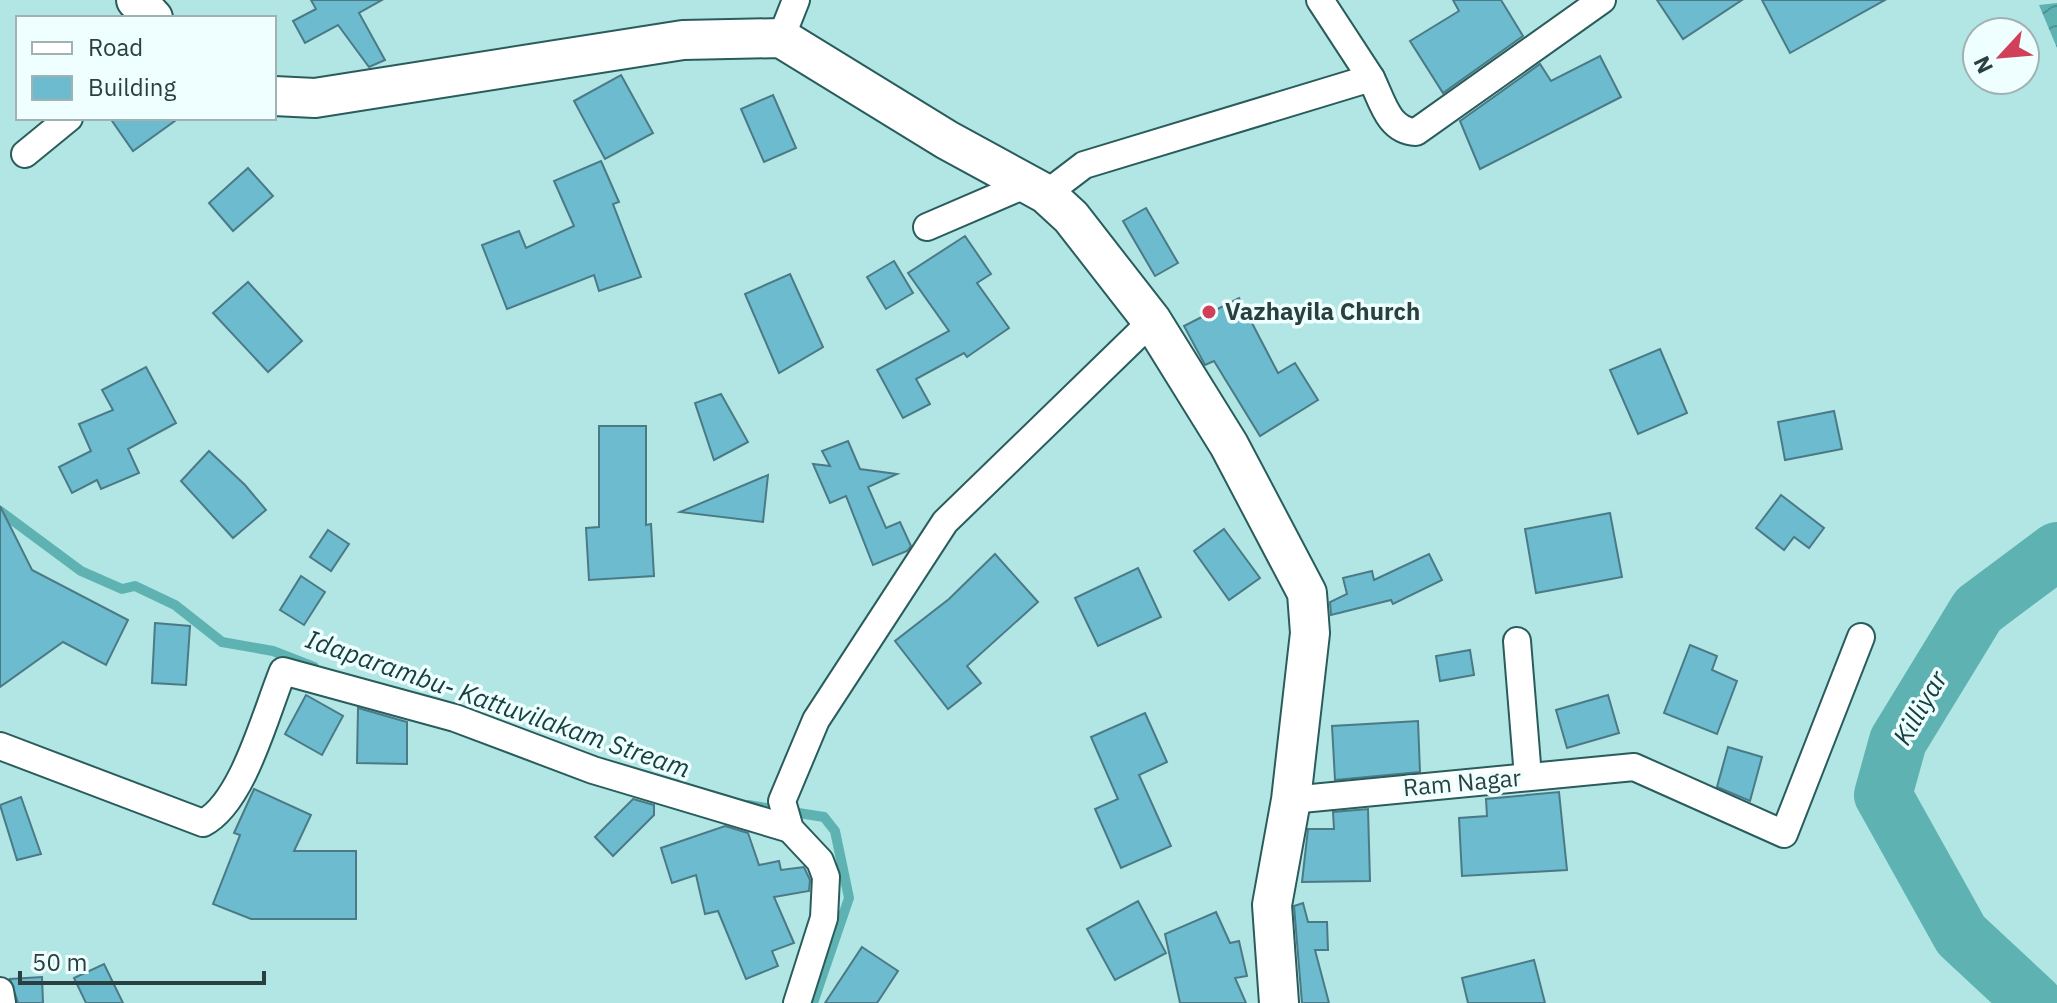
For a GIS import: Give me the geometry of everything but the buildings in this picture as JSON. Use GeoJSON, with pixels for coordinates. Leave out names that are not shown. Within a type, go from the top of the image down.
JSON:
{"type":"FeatureCollection","features":[{"type":"Feature","properties":{"kind":"street"},"geometry":{"type":"LineString","coordinates":[[136,0],[151,16]]}},
{"type":"Feature","properties":{"kind":"street"},"geometry":{"type":"LineString","coordinates":[[781,38],[796,0]]}},
{"type":"Feature","properties":{"kind":"street"},"geometry":{"type":"LineString","coordinates":[[1320,0],[1371,78],[1393,123],[1400,130],[1416,132],[1517,64],[1602,0]]}},
{"type":"Feature","properties":{"kind":"street"},"geometry":{"type":"LineString","coordinates":[[276,96],[328,96],[683,40],[781,38],[947,140],[1036,189],[1071,217],[1152,321],[1229,445],[1307,593],[1310,633],[1291,800],[1272,905],[1279,1003]]}},
{"type":"Feature","properties":{"kind":"street"},"geometry":{"type":"LineString","coordinates":[[927,227],[1036,189],[1084,165],[1371,78]]}},
{"type":"Feature","properties":{"kind":"street"},"geometry":{"type":"LineString","coordinates":[[25,154],[67,120]]}},
{"type":"Feature","properties":{"kind":"street"},"geometry":{"type":"LineString","coordinates":[[787,817],[816,720],[945,522],[1152,321]]}},
{"type":"Feature","properties":{"kind":"street","name":"Ram Nagar"},"geometry":{"type":"LineString","coordinates":[[1291,800],[1634,767],[1784,834],[1861,637]]}},
{"type":"Feature","properties":{"kind":"street"},"geometry":{"type":"LineString","coordinates":[[1517,641],[1528,777]]}},
{"type":"Feature","properties":{"kind":"street"},"geometry":{"type":"LineString","coordinates":[[0,746],[203,823],[214,817],[231,798],[283,671],[455,718],[593,770],[787,817],[820,861],[826,877],[827,896],[797,1003]]}},
{"type":"Feature","properties":{"kind":"street"},"geometry":{"type":"LineString","coordinates":[[0,991],[2,1003]]}},
{"type":"Feature","properties":{"kind":"water"},"geometry":{"type":"Polygon","coordinates":[[[2057,3],[2057,48],[2039,5],[2057,3]]]}},
{"type":"Feature","properties":{"kind":"waterway","name":"Idaparambu- Kattuvilakam Stream"},"geometry":{"type":"LineString","coordinates":[[0,511],[81,571],[122,589],[135,586],[175,605],[222,642],[273,651],[314,667]]}},
{"type":"Feature","properties":{"kind":"waterway","name":"Killiyar"},"geometry":{"type":"LineString","coordinates":[[2034,1003],[1961,935],[1883,795],[1898,741],[1978,610],[2057,551]]}},
{"type":"Feature","properties":{"kind":"waterway","name":"Idaparambu- Kattuvilakam Stream"},"geometry":{"type":"LineString","coordinates":[[748,805],[824,817],[835,831],[849,898],[813,1003]]}},
{"type":"Feature","properties":{"kind":"place","name":"Vazhayila Church"},"geometry":{"type":"Point","coordinates":[1209,312]}}]}
